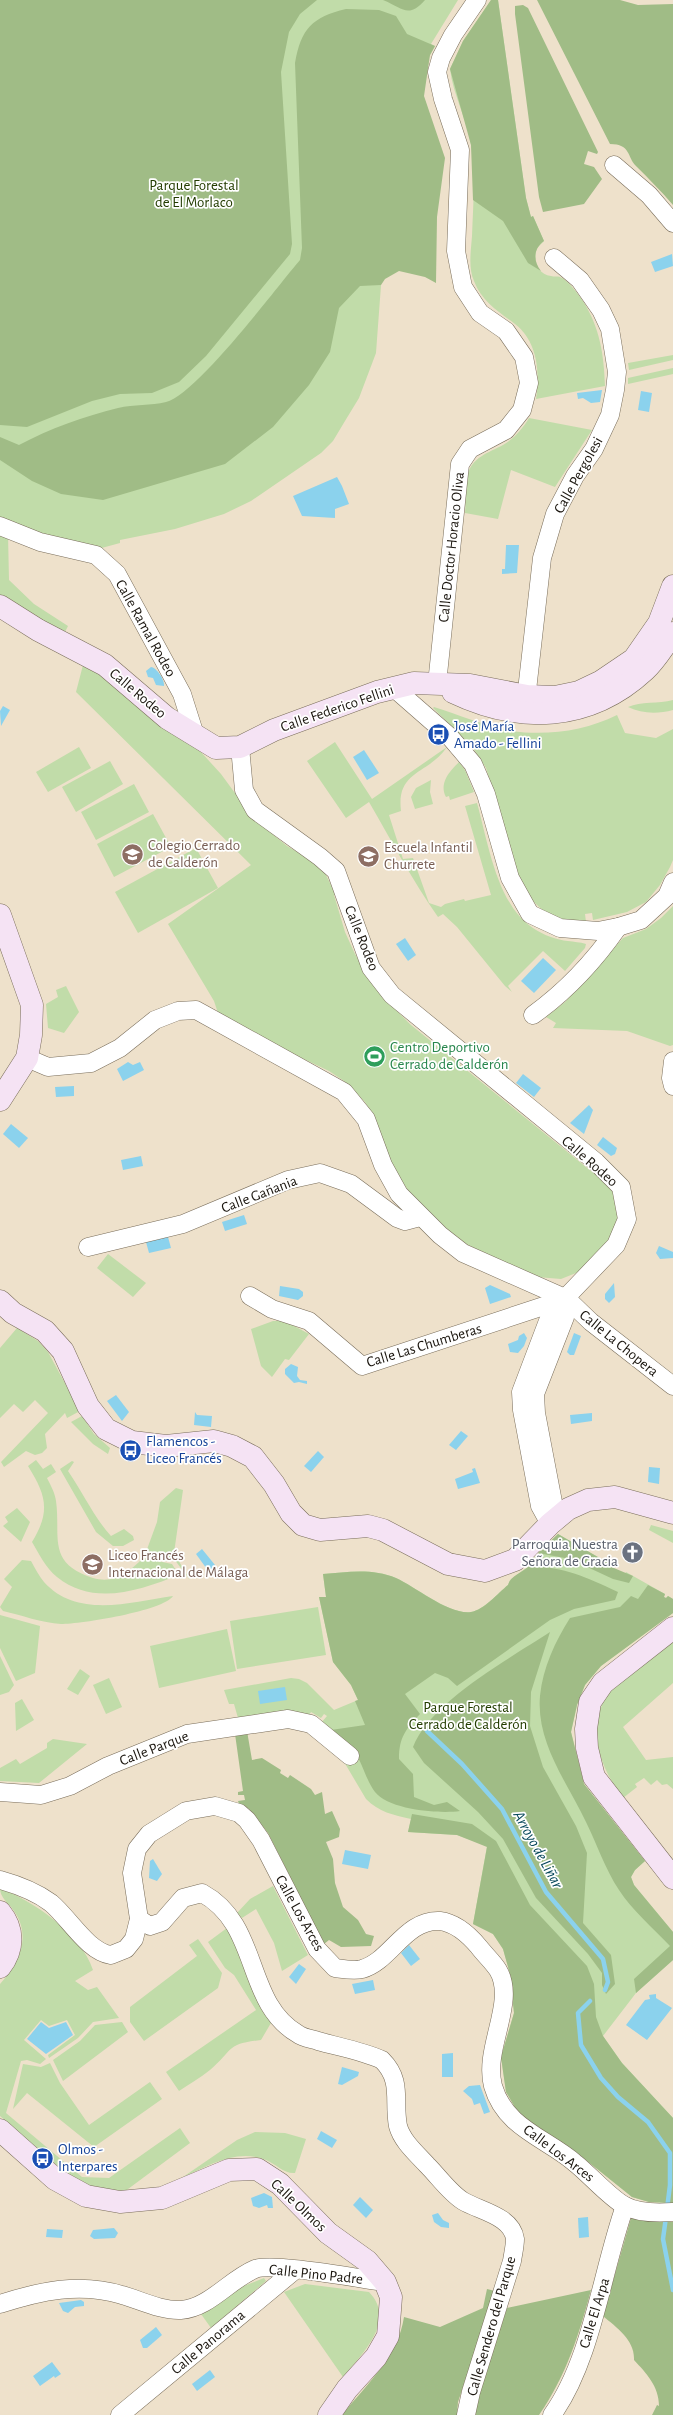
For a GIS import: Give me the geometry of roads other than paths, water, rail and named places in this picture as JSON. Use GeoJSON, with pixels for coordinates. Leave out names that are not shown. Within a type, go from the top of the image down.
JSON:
{"type":"FeatureCollection","features":[{"type":"Feature","properties":{"kind":"street","name":"Calle Doctor Horacio Oliva"},"geometry":{"type":"LineString","coordinates":[[437,684],[460,464],[470,449],[506,430],[522,410],[529,383],[524,357],[506,331],[480,313],[463,287],[456,251],[460,150],[442,99],[437,72],[440,58],[453,35],[477,0]]}},
{"type":"Feature","properties":{"kind":"street"},"geometry":{"type":"LineString","coordinates":[[614,165],[649,195],[673,223]]}},
{"type":"Feature","properties":{"kind":"street","name":"Calle Pergolesi"},"geometry":{"type":"LineString","coordinates":[[525,705],[542,558],[555,514],[575,476],[594,449],[610,415],[616,390],[617,372],[610,329],[601,310],[580,280],[554,258]]}},
{"type":"Feature","properties":{"kind":"street","name":"Calle Ramal Rodeo"},"geometry":{"type":"LineString","coordinates":[[0,526],[40,542],[96,555],[117,574],[182,694],[195,735]]}},
{"type":"Feature","properties":{"kind":"street","name":"Calle Federico Fellini"},"geometry":{"type":"LineString","coordinates":[[525,705],[579,692],[600,682],[634,659],[659,623],[673,586]]}},
{"type":"Feature","properties":{"kind":"street","name":"Calle Rodeo"},"geometry":{"type":"LineString","coordinates":[[0,606],[38,630],[105,665],[167,718],[216,748],[240,747],[244,790],[255,810],[320,857],[336,871],[371,968],[392,995],[596,1162],[621,1187],[627,1218],[616,1245],[567,1299]]}},
{"type":"Feature","properties":{"kind":"street","name":"Calle Federico Fellini"},"geometry":{"type":"LineString","coordinates":[[240,747],[274,730],[377,692],[414,683],[437,684],[468,699],[525,705],[558,712],[586,707],[611,696],[646,669],[673,633]]}},
{"type":"Feature","properties":{"kind":"street"},"geometry":{"type":"LineString","coordinates":[[394,688],[450,737],[473,764],[486,794],[510,878],[530,914],[560,928],[598,931],[618,927],[641,920],[667,896],[673,882]]}},
{"type":"Feature","properties":{"kind":"street"},"geometry":{"type":"LineString","coordinates":[[0,915],[32,1005],[31,1036],[27,1058],[0,1100]]}},
{"type":"Feature","properties":{"kind":"street"},"geometry":{"type":"LineString","coordinates":[[533,1015],[555,999],[610,939],[618,927]]}},
{"type":"Feature","properties":{"kind":"street"},"geometry":{"type":"LineString","coordinates":[[27,1058],[48,1067],[91,1063],[120,1048],[155,1020],[178,1011],[196,1010],[344,1092],[366,1119],[382,1165],[399,1194],[420,1217],[463,1253],[567,1299],[565,1317],[535,1394],[536,1413],[554,1502],[550,1524]]}},
{"type":"Feature","properties":{"kind":"street"},"geometry":{"type":"LineString","coordinates":[[673,1061],[671,1078],[673,1086]]}},
{"type":"Feature","properties":{"kind":"street","name":"Calle Gañania"},"geometry":{"type":"LineString","coordinates":[[88,1247],[183,1224],[288,1180],[320,1173],[351,1184],[397,1218],[405,1220],[420,1217]]}},
{"type":"Feature","properties":{"kind":"street","name":"Calle Las Chumberas"},"geometry":{"type":"LineString","coordinates":[[250,1296],[272,1310],[309,1321],[362,1366],[567,1299]]}},
{"type":"Feature","properties":{"kind":"street","name":"Calle La Chopera"},"geometry":{"type":"LineString","coordinates":[[567,1299],[591,1322],[673,1386]]}},
{"type":"Feature","properties":{"kind":"street"},"geometry":{"type":"LineString","coordinates":[[0,1302],[13,1313],[45,1331],[62,1351],[88,1406],[106,1430],[132,1442],[166,1446],[214,1441],[232,1446],[253,1457],[274,1484],[291,1513],[303,1525],[320,1530],[368,1526],[383,1530],[448,1564],[485,1571],[515,1560],[550,1524],[568,1509],[588,1500],[615,1497],[673,1513]]}},
{"type":"Feature","properties":{"kind":"street"},"geometry":{"type":"LineString","coordinates":[[673,1628],[602,1683],[590,1702],[586,1730],[587,1748],[594,1777],[673,1878]]}},
{"type":"Feature","properties":{"kind":"street","name":"Calle Parque"},"geometry":{"type":"LineString","coordinates":[[0,1792],[41,1795],[70,1786],[108,1766],[186,1734],[288,1719],[311,1724],[350,1756]]}},
{"type":"Feature","properties":{"kind":"street","name":"Calle Los Arces"},"geometry":{"type":"LineString","coordinates":[[0,1880],[22,1887],[50,1903],[102,1954],[111,1955],[126,1949],[134,1939],[139,1919],[132,1873],[137,1849],[149,1834],[186,1811],[215,1806],[239,1813],[247,1820],[261,1840],[317,1949],[335,1968],[361,1970],[376,1963],[409,1932],[423,1925],[440,1921],[469,1934],[499,1971],[504,1988],[502,2014],[491,2054],[493,2084],[498,2098],[527,2133],[573,2161],[630,2207],[660,2213],[673,2212]]}},
{"type":"Feature","properties":{"kind":"street","name":"Calle Sendero del Parque"},"geometry":{"type":"LineString","coordinates":[[139,1919],[150,1926],[162,1922],[183,1898],[202,1893],[214,1900],[242,1937],[262,1992],[277,2018],[298,2035],[382,2060],[388,2066],[397,2090],[398,2126],[407,2144],[462,2200],[505,2221],[512,2230],[515,2240],[512,2261],[471,2392],[466,2415]]}},
{"type":"Feature","properties":{"kind":"street"},"geometry":{"type":"LineString","coordinates":[[0,1912],[8,1921],[12,1945],[0,1966]]}},
{"type":"Feature","properties":{"kind":"street","name":"Calle Olmos"},"geometry":{"type":"LineString","coordinates":[[0,2130],[56,2179],[86,2196],[120,2202],[162,2198],[229,2170],[257,2169],[280,2184],[328,2233],[360,2255],[385,2282],[391,2297],[388,2336],[376,2357],[347,2389],[329,2415]]}},
{"type":"Feature","properties":{"kind":"street","name":"Calle El Arpa"},"geometry":{"type":"LineString","coordinates":[[552,2415],[573,2377],[630,2207]]}},
{"type":"Feature","properties":{"kind":"street","name":"Calle Pino Padre"},"geometry":{"type":"LineString","coordinates":[[0,2304],[42,2291],[92,2288],[121,2294],[157,2306],[180,2310],[201,2304],[237,2279],[256,2268],[295,2270],[385,2282]]}},
{"type":"Feature","properties":{"kind":"street","name":"Calle Panorama"},"geometry":{"type":"LineString","coordinates":[[120,2415],[295,2270]]}},
{"type":"Feature","properties":{"kind":"water"},"geometry":{"type":"Polygon","coordinates":[[[672,254],[673,266],[655,272],[651,262],[672,254]]]}},
{"type":"Feature","properties":{"kind":"water"},"geometry":{"type":"Polygon","coordinates":[[[602,390],[600,402],[591,403],[583,398],[578,399],[577,393],[602,390]]]}},
{"type":"Feature","properties":{"kind":"water"},"geometry":{"type":"Polygon","coordinates":[[[641,391],[652,393],[649,412],[638,410],[641,391]]]}},
{"type":"Feature","properties":{"kind":"water"},"geometry":{"type":"Polygon","coordinates":[[[337,477],[349,504],[335,509],[335,518],[302,516],[293,496],[337,477]]]}},
{"type":"Feature","properties":{"kind":"water"},"geometry":{"type":"Polygon","coordinates":[[[506,545],[519,545],[517,573],[502,574],[502,569],[505,569],[506,545]]]}},
{"type":"Feature","properties":{"kind":"water"},"geometry":{"type":"Polygon","coordinates":[[[151,667],[160,675],[164,686],[156,685],[153,678],[148,677],[146,671],[151,667]]]}},
{"type":"Feature","properties":{"kind":"water"},"geometry":{"type":"Polygon","coordinates":[[[3,706],[10,710],[1,726],[0,711],[3,706]]]}},
{"type":"Feature","properties":{"kind":"water"},"geometry":{"type":"Polygon","coordinates":[[[364,750],[379,773],[367,780],[353,757],[364,750]]]}},
{"type":"Feature","properties":{"kind":"water"},"geometry":{"type":"Polygon","coordinates":[[[405,938],[416,955],[408,961],[396,944],[405,938]]]}},
{"type":"Feature","properties":{"kind":"water"},"geometry":{"type":"Polygon","coordinates":[[[543,958],[556,970],[534,993],[521,981],[543,958]]]}},
{"type":"Feature","properties":{"kind":"water"},"geometry":{"type":"Polygon","coordinates":[[[128,1062],[133,1065],[140,1062],[144,1070],[123,1081],[117,1069],[128,1062]]]}},
{"type":"Feature","properties":{"kind":"water"},"geometry":{"type":"Polygon","coordinates":[[[523,1074],[541,1088],[534,1097],[516,1083],[523,1074]]]}},
{"type":"Feature","properties":{"kind":"water"},"geometry":{"type":"Polygon","coordinates":[[[74,1086],[74,1096],[56,1097],[55,1087],[74,1086]]]}},
{"type":"Feature","properties":{"kind":"water"},"geometry":{"type":"Polygon","coordinates":[[[589,1105],[593,1110],[584,1134],[570,1123],[589,1105]]]}},
{"type":"Feature","properties":{"kind":"water"},"geometry":{"type":"Polygon","coordinates":[[[11,1124],[28,1138],[19,1148],[3,1134],[11,1124]]]}},
{"type":"Feature","properties":{"kind":"water"},"geometry":{"type":"Polygon","coordinates":[[[603,1137],[617,1148],[615,1154],[611,1156],[597,1145],[603,1137]]]}},
{"type":"Feature","properties":{"kind":"water"},"geometry":{"type":"Polygon","coordinates":[[[141,1156],[143,1166],[123,1170],[121,1160],[141,1156]]]}},
{"type":"Feature","properties":{"kind":"water"},"geometry":{"type":"Polygon","coordinates":[[[244,1215],[247,1224],[225,1231],[222,1222],[244,1215]]]}},
{"type":"Feature","properties":{"kind":"water"},"geometry":{"type":"Polygon","coordinates":[[[168,1237],[171,1248],[149,1253],[146,1242],[168,1237]]]}},
{"type":"Feature","properties":{"kind":"water"},"geometry":{"type":"Polygon","coordinates":[[[659,1246],[673,1252],[673,1258],[660,1259],[656,1253],[659,1246]]]}},
{"type":"Feature","properties":{"kind":"water"},"geometry":{"type":"Polygon","coordinates":[[[614,1283],[615,1297],[609,1303],[605,1299],[605,1294],[614,1283]]]}},
{"type":"Feature","properties":{"kind":"water"},"geometry":{"type":"Polygon","coordinates":[[[490,1285],[510,1294],[511,1297],[490,1304],[485,1288],[490,1285]]]}},
{"type":"Feature","properties":{"kind":"water"},"geometry":{"type":"Polygon","coordinates":[[[280,1286],[299,1289],[303,1292],[303,1296],[298,1300],[279,1296],[280,1286]]]}},
{"type":"Feature","properties":{"kind":"water"},"geometry":{"type":"Polygon","coordinates":[[[524,1333],[527,1338],[524,1346],[518,1353],[510,1352],[508,1344],[518,1340],[519,1336],[524,1333]]]}},
{"type":"Feature","properties":{"kind":"water"},"geometry":{"type":"Polygon","coordinates":[[[574,1333],[581,1336],[574,1355],[570,1355],[567,1352],[574,1333]]]}},
{"type":"Feature","properties":{"kind":"water"},"geometry":{"type":"Polygon","coordinates":[[[291,1364],[298,1367],[297,1376],[300,1380],[307,1381],[307,1384],[299,1382],[294,1383],[285,1374],[285,1369],[291,1364]]]}},
{"type":"Feature","properties":{"kind":"water"},"geometry":{"type":"Polygon","coordinates":[[[116,1395],[129,1412],[122,1421],[107,1401],[116,1395]]]}},
{"type":"Feature","properties":{"kind":"water"},"geometry":{"type":"Polygon","coordinates":[[[195,1412],[197,1415],[212,1416],[211,1427],[194,1425],[195,1412]]]}},
{"type":"Feature","properties":{"kind":"water"},"geometry":{"type":"Polygon","coordinates":[[[592,1413],[592,1421],[571,1424],[570,1415],[592,1413]]]}},
{"type":"Feature","properties":{"kind":"water"},"geometry":{"type":"Polygon","coordinates":[[[461,1431],[468,1436],[456,1450],[449,1445],[461,1431]]]}},
{"type":"Feature","properties":{"kind":"water"},"geometry":{"type":"Polygon","coordinates":[[[318,1451],[324,1457],[311,1472],[304,1466],[318,1451]]]}},
{"type":"Feature","properties":{"kind":"water"},"geometry":{"type":"Polygon","coordinates":[[[649,1467],[660,1468],[659,1484],[648,1482],[649,1467]]]}},
{"type":"Feature","properties":{"kind":"water"},"geometry":{"type":"Polygon","coordinates":[[[475,1468],[480,1483],[458,1489],[455,1479],[473,1472],[472,1469],[475,1468]]]}},
{"type":"Feature","properties":{"kind":"water"},"geometry":{"type":"Polygon","coordinates":[[[202,1549],[215,1565],[209,1572],[196,1554],[202,1549]]]}},
{"type":"Feature","properties":{"kind":"water"},"geometry":{"type":"Polygon","coordinates":[[[285,1687],[287,1700],[260,1704],[258,1691],[285,1687]]]}},
{"type":"Feature","properties":{"kind":"water"},"geometry":{"type":"Polygon","coordinates":[[[345,1850],[371,1855],[368,1869],[342,1864],[345,1850]]]}},
{"type":"Feature","properties":{"kind":"water"},"geometry":{"type":"Polygon","coordinates":[[[153,1859],[162,1874],[157,1881],[149,1878],[150,1861],[153,1859]]]}},
{"type":"Feature","properties":{"kind":"water"},"geometry":{"type":"Polygon","coordinates":[[[409,1945],[420,1959],[411,1966],[401,1953],[409,1945]]]}},
{"type":"Feature","properties":{"kind":"water"},"geometry":{"type":"Polygon","coordinates":[[[299,1964],[306,1969],[296,1984],[289,1977],[299,1964]]]}},
{"type":"Feature","properties":{"kind":"water"},"geometry":{"type":"Polygon","coordinates":[[[373,1980],[375,1990],[355,1994],[352,1984],[373,1980]]]}},
{"type":"Feature","properties":{"kind":"water"},"geometry":{"type":"Polygon","coordinates":[[[656,1994],[656,1998],[672,2008],[647,2040],[626,2025],[645,2000],[650,1999],[649,1995],[656,1994]]]}},
{"type":"Feature","properties":{"kind":"water"},"geometry":{"type":"Polygon","coordinates":[[[41,2022],[49,2028],[66,2022],[73,2035],[46,2054],[27,2039],[41,2022]]]}},
{"type":"Feature","properties":{"kind":"water"},"geometry":{"type":"Polygon","coordinates":[[[453,2053],[453,2077],[442,2077],[442,2054],[453,2053]]]}},
{"type":"Feature","properties":{"kind":"water"},"geometry":{"type":"Polygon","coordinates":[[[342,2067],[359,2072],[358,2076],[342,2085],[338,2084],[342,2067]]]}},
{"type":"Feature","properties":{"kind":"water"},"geometry":{"type":"Polygon","coordinates":[[[480,2085],[490,2112],[484,2114],[480,2103],[474,2105],[472,2099],[463,2091],[469,2086],[480,2085]]]}},
{"type":"Feature","properties":{"kind":"water"},"geometry":{"type":"Polygon","coordinates":[[[321,2131],[337,2140],[332,2148],[317,2139],[321,2131]]]}},
{"type":"Feature","properties":{"kind":"water"},"geometry":{"type":"Polygon","coordinates":[[[264,2193],[272,2197],[273,2208],[268,2208],[267,2205],[259,2208],[253,2206],[251,2198],[264,2193]]]}},
{"type":"Feature","properties":{"kind":"water"},"geometry":{"type":"Polygon","coordinates":[[[360,2197],[373,2210],[366,2218],[353,2205],[360,2197]]]}},
{"type":"Feature","properties":{"kind":"water"},"geometry":{"type":"Polygon","coordinates":[[[438,2213],[443,2220],[449,2223],[449,2228],[441,2227],[434,2222],[432,2215],[438,2213]]]}},
{"type":"Feature","properties":{"kind":"water"},"geometry":{"type":"Polygon","coordinates":[[[588,2217],[589,2237],[579,2238],[578,2218],[588,2217]]]}},
{"type":"Feature","properties":{"kind":"water"},"geometry":{"type":"Polygon","coordinates":[[[114,2228],[118,2233],[115,2238],[94,2239],[90,2236],[93,2230],[114,2228]]]}},
{"type":"Feature","properties":{"kind":"water"},"geometry":{"type":"Polygon","coordinates":[[[47,2229],[63,2230],[62,2238],[46,2237],[47,2229]]]}},
{"type":"Feature","properties":{"kind":"water"},"geometry":{"type":"Polygon","coordinates":[[[81,2300],[84,2302],[84,2306],[75,2307],[68,2313],[63,2311],[59,2303],[81,2300]]]}},
{"type":"Feature","properties":{"kind":"water"},"geometry":{"type":"Polygon","coordinates":[[[156,2327],[162,2335],[147,2348],[143,2348],[140,2340],[156,2327]]]}},
{"type":"Feature","properties":{"kind":"water"},"geometry":{"type":"Polygon","coordinates":[[[52,2362],[61,2374],[55,2378],[54,2376],[40,2386],[33,2376],[52,2362]]]}},
{"type":"Feature","properties":{"kind":"water"},"geometry":{"type":"Polygon","coordinates":[[[210,2370],[215,2377],[197,2391],[192,2384],[210,2370]]]}},
{"type":"Feature","properties":{"kind":"waterway","name":"Arroyo de Liñar"},"geometry":{"type":"LineString","coordinates":[[427,1731],[462,1764],[502,1809],[546,1892],[603,1959],[608,1982],[605,1990]]}},
{"type":"Feature","properties":{"kind":"waterway","name":"Arroyo de Liñar"},"geometry":{"type":"LineString","coordinates":[[590,2001],[578,2013],[581,2045],[601,2078],[618,2097],[648,2122],[670,2153],[670,2185],[667,2209]]}},
{"type":"Feature","properties":{"kind":"waterway","name":"Arroyo de Liñar"},"geometry":{"type":"LineString","coordinates":[[666,2217],[663,2239],[673,2290]]}},
{"type":"Feature","properties":{"kind":"place","name":"José María Amado - Fellini"},"geometry":{"type":"Point","coordinates":[439,735]}},
{"type":"Feature","properties":{"kind":"place","name":"Colegio Cerrado de Calderón"},"geometry":{"type":"Point","coordinates":[133,854]}},
{"type":"Feature","properties":{"kind":"place","name":"Escuela Infantil Churrete"},"geometry":{"type":"Point","coordinates":[368,856]}},
{"type":"Feature","properties":{"kind":"place","name":"Centro Deportivo Cerrado de Calderón"},"geometry":{"type":"Point","coordinates":[374,1056]}},
{"type":"Feature","properties":{"kind":"place","name":"Flamencos - Liceo Francés"},"geometry":{"type":"Point","coordinates":[131,1450]}},
{"type":"Feature","properties":{"kind":"place","name":"Parroquia Nuestra Señora de Gracia"},"geometry":{"type":"Point","coordinates":[633,1553]}},
{"type":"Feature","properties":{"kind":"place","name":"Liceo Francés Internacional de Málaga"},"geometry":{"type":"Point","coordinates":[93,1564]}},
{"type":"Feature","properties":{"kind":"place","name":"Olmos - Interpares"},"geometry":{"type":"Point","coordinates":[43,2158]}},
{"type":"Feature","properties":{"kind":"park label","name":"Parque Forestal de El Morlaco"},"geometry":{"type":"Point","coordinates":[194,194]}},
{"type":"Feature","properties":{"kind":"park label","name":"Parque Forestal Cerrado de Calderón"},"geometry":{"type":"Point","coordinates":[468,1716]}}]}
